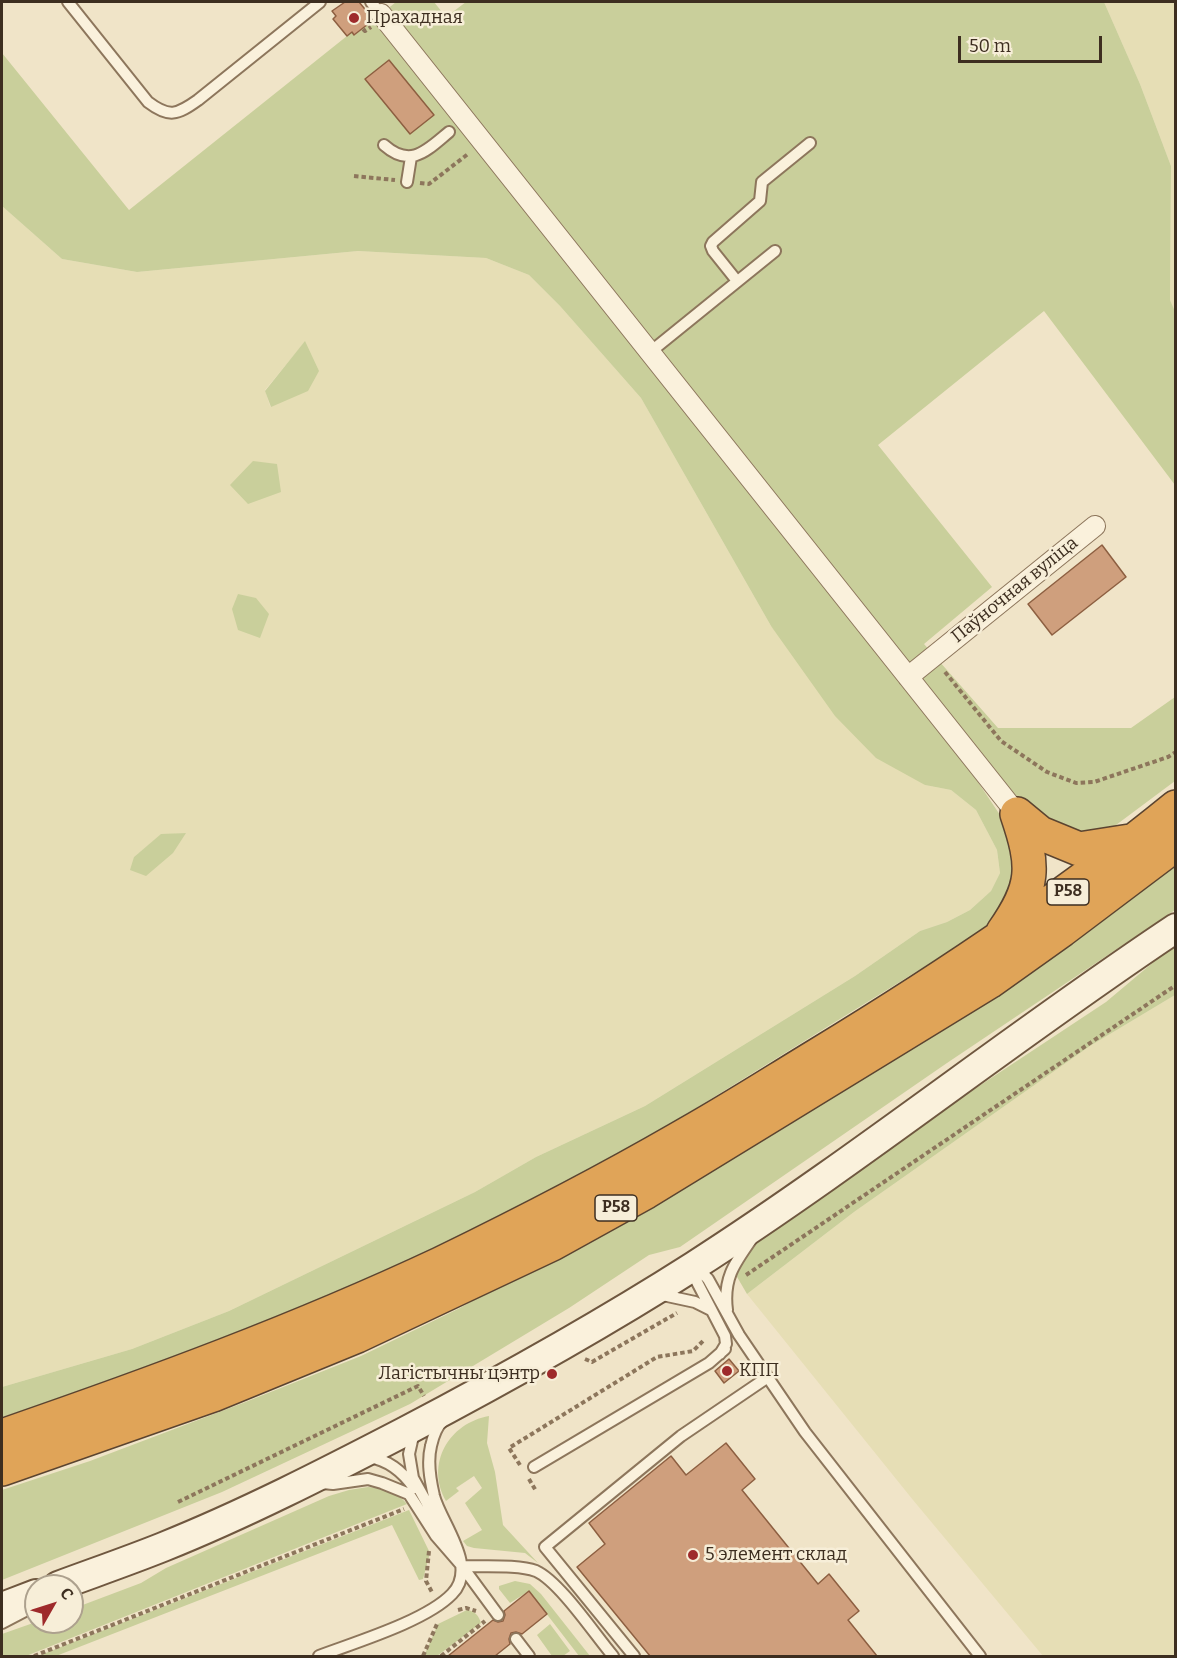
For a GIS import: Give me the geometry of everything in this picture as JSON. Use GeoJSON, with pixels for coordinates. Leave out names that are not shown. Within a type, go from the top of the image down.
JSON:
{"type":"FeatureCollection","features":[{"type":"Feature","properties":{"kind":"highway","name":"Р58"},"geometry":{"type":"LineString","coordinates":[[2,1436],[195,1367],[293,1328],[450,1259],[584,1191],[680,1138],[908,1000],[1065,894],[1176,807]]}},
{"type":"Feature","properties":{"kind":"highway"},"geometry":{"type":"LineString","coordinates":[[1017,814],[1040,833],[1079,849],[1135,841]]}},
{"type":"Feature","properties":{"kind":"highway"},"geometry":{"type":"LineString","coordinates":[[998,939],[1021,907],[1029,882],[1028,848],[1017,814]]}},
{"type":"Feature","properties":{"kind":"highway","name":"Р58"},"geometry":{"type":"LineString","coordinates":[[2,1469],[213,1395],[357,1336],[552,1244],[646,1192],[989,982],[1071,924],[1176,844]]}},
{"type":"Feature","properties":{"kind":"main road"},"geometry":{"type":"LineString","coordinates":[[84,1576],[163,1547],[308,1482],[572,1340],[695,1265],[1176,928]]}},
{"type":"Feature","properties":{"kind":"main road"},"geometry":{"type":"LineString","coordinates":[[2,1607],[24,1599]]}},
{"type":"Feature","properties":{"kind":"street"},"geometry":{"type":"LineString","coordinates":[[376,8],[1017,814]]}},
{"type":"Feature","properties":{"kind":"street","name":"Паўночная вуліца"},"geometry":{"type":"LineString","coordinates":[[908,677],[1095,526]]}},
{"type":"Feature","properties":{"kind":"lane"},"geometry":{"type":"LineString","coordinates":[[68,2],[148,102],[170,114],[182,112],[320,2]]}},
{"type":"Feature","properties":{"kind":"lane"},"geometry":{"type":"LineString","coordinates":[[384,145],[393,153],[411,157],[420,155],[449,132]]}},
{"type":"Feature","properties":{"kind":"lane"},"geometry":{"type":"LineString","coordinates":[[737,281],[713,251],[711,246],[713,242],[760,201],[762,182],[810,143]]}},
{"type":"Feature","properties":{"kind":"lane"},"geometry":{"type":"LineString","coordinates":[[406,182],[411,157]]}},
{"type":"Feature","properties":{"kind":"lane"},"geometry":{"type":"LineString","coordinates":[[650,353],[775,251]]}},
{"type":"Feature","properties":{"kind":"lane"},"geometry":{"type":"LineString","coordinates":[[534,1467],[709,1363],[728,1347],[732,1329],[725,1293],[732,1266],[771,1212]]}},
{"type":"Feature","properties":{"kind":"lane"},"geometry":{"type":"LineString","coordinates":[[695,1265],[708,1280],[805,1432],[980,1656]]}},
{"type":"Feature","properties":{"kind":"lane"},"geometry":{"type":"LineString","coordinates":[[695,1265],[697,1282],[725,1336],[726,1344],[720,1354]]}},
{"type":"Feature","properties":{"kind":"lane"},"geometry":{"type":"LineString","coordinates":[[649,1293],[681,1298],[703,1305],[712,1312]]}},
{"type":"Feature","properties":{"kind":"lane"},"geometry":{"type":"LineString","coordinates":[[634,1656],[546,1547],[681,1436],[768,1377]]}},
{"type":"Feature","properties":{"kind":"lane"},"geometry":{"type":"LineString","coordinates":[[319,1656],[435,1608],[453,1593],[460,1583],[462,1566],[455,1542],[434,1497],[428,1461],[439,1424],[477,1393]]}},
{"type":"Feature","properties":{"kind":"lane"},"geometry":{"type":"LineString","coordinates":[[415,1426],[409,1454],[413,1478],[462,1566]]}},
{"type":"Feature","properties":{"kind":"lane"},"geometry":{"type":"LineString","coordinates":[[356,1457],[376,1458],[390,1464],[411,1483],[428,1508]]}},
{"type":"Feature","properties":{"kind":"lane"},"geometry":{"type":"LineString","coordinates":[[308,1482],[333,1484],[368,1479],[409,1494],[436,1536],[462,1566],[498,1615]]}},
{"type":"Feature","properties":{"kind":"lane"},"geometry":{"type":"LineString","coordinates":[[462,1566],[513,1568],[537,1572],[564,1596],[613,1656]]}},
{"type":"Feature","properties":{"kind":"lane"},"geometry":{"type":"LineString","coordinates":[[2,1623],[24,1612]]}},
{"type":"Feature","properties":{"kind":"lane"},"geometry":{"type":"LineString","coordinates":[[516,1639],[529,1656]]}},
{"type":"Feature","properties":{"kind":"path"},"geometry":{"type":"LineString","coordinates":[[934,656],[1001,741],[1047,772],[1076,783],[1094,782],[1168,757],[1176,752]]}},
{"type":"Feature","properties":{"kind":"path"},"geometry":{"type":"LineString","coordinates":[[727,1309],[734,1297],[734,1283],[1176,984]]}},
{"type":"Feature","properties":{"kind":"path"},"geometry":{"type":"LineString","coordinates":[[581,1358],[592,1362],[678,1312],[687,1309],[704,1320],[712,1312]]}},
{"type":"Feature","properties":{"kind":"path"},"geometry":{"type":"LineString","coordinates":[[536,1491],[510,1448],[657,1358],[693,1351],[704,1340]]}},
{"type":"Feature","properties":{"kind":"path"},"geometry":{"type":"LineString","coordinates":[[178,1502],[418,1386],[426,1399]]}},
{"type":"Feature","properties":{"kind":"path"},"geometry":{"type":"LineString","coordinates":[[34,1656],[408,1507]]}},
{"type":"Feature","properties":{"kind":"path"},"geometry":{"type":"LineString","coordinates":[[441,1656],[487,1620],[473,1609],[456,1610],[450,1614]]}},
{"type":"Feature","properties":{"kind":"path"},"geometry":{"type":"LineString","coordinates":[[423,1656],[438,1622]]}},
{"type":"Feature","properties":{"kind":"shaded area"},"geometry":{"type":"Polygon","coordinates":[[[1104,2],[1175,2],[1175,314],[1170,300],[1171,166],[1140,84],[1104,2]]]}},
{"type":"Feature","properties":{"kind":"shaded area"},"geometry":{"type":"Polygon","coordinates":[[[2,206],[62,259],[137,272],[358,251],[486,258],[529,275],[560,306],[641,398],[771,626],[925,785],[951,790],[976,810],[997,850],[1000,873],[991,891],[970,910],[947,922],[920,931],[855,976],[645,1106],[536,1157],[475,1192],[229,1311],[132,1349],[2,1387],[2,206]],[[305,342],[265,390],[271,407],[305,342]],[[186,833],[161,835],[134,857],[186,833]]]}},
{"type":"Feature","properties":{"kind":"shaded area"},"geometry":{"type":"Polygon","coordinates":[[[1175,995],[1175,1656],[1043,1656],[913,1500],[747,1294],[854,1212],[1090,1046],[1175,995]]]}},
{"type":"Feature","properties":{"kind":"green space"},"geometry":{"type":"Polygon","coordinates":[[[396,2],[434,2],[446,17],[466,2],[1104,2],[1140,84],[1171,166],[1170,300],[1176,314],[1175,485],[1044,311],[878,445],[992,587],[924,644],[998,728],[1131,728],[1175,697],[1175,781],[1116,825],[1099,833],[1082,835],[1017,814],[912,683],[1020,845],[1011,913],[656,1133],[354,1293],[129,1378],[2,1417],[2,1387],[132,1349],[229,1311],[475,1192],[536,1157],[645,1106],[855,976],[920,931],[947,922],[970,910],[991,891],[1000,873],[997,850],[976,810],[951,790],[925,785],[876,758],[835,716],[771,626],[641,398],[560,306],[529,275],[486,258],[358,251],[137,272],[62,259],[2,206],[2,53],[129,210],[352,32],[355,35],[396,2]]]}},
{"type":"Feature","properties":{"kind":"green space"},"geometry":{"type":"Polygon","coordinates":[[[305,341],[319,371],[308,391],[271,407],[265,391],[305,341]]]}},
{"type":"Feature","properties":{"kind":"green space"},"geometry":{"type":"Polygon","coordinates":[[[253,461],[277,464],[281,492],[248,504],[230,485],[253,461]]]}},
{"type":"Feature","properties":{"kind":"green space"},"geometry":{"type":"Polygon","coordinates":[[[238,594],[256,598],[269,614],[260,638],[238,630],[232,609],[238,594]]]}},
{"type":"Feature","properties":{"kind":"green space"},"geometry":{"type":"Polygon","coordinates":[[[186,833],[173,853],[146,876],[130,870],[134,857],[161,834],[186,833]]]}},
{"type":"Feature","properties":{"kind":"green space"},"geometry":{"type":"Polygon","coordinates":[[[1175,859],[1175,910],[947,1063],[680,1247],[649,1255],[569,1308],[410,1404],[222,1492],[2,1580],[2,1490],[90,1461],[243,1403],[361,1356],[458,1309],[696,1179],[885,1065],[1175,859]]]}},
{"type":"Feature","properties":{"kind":"green space"},"geometry":{"type":"Polygon","coordinates":[[[1175,944],[1175,995],[1090,1046],[854,1212],[747,1294],[733,1270],[754,1244],[961,1098],[1106,1002],[1175,944]]]}},
{"type":"Feature","properties":{"kind":"green space"},"geometry":{"type":"Polygon","coordinates":[[[489,1416],[487,1443],[495,1472],[503,1525],[538,1563],[525,1553],[467,1546],[463,1541],[482,1530],[465,1503],[482,1488],[474,1476],[456,1488],[459,1491],[446,1501],[440,1487],[438,1473],[440,1460],[452,1436],[462,1427],[489,1416]]]}},
{"type":"Feature","properties":{"kind":"green space"},"geometry":{"type":"Polygon","coordinates":[[[380,1488],[399,1496],[407,1504],[84,1633],[84,1604],[141,1583],[166,1568],[329,1496],[349,1490],[380,1488]]]}},
{"type":"Feature","properties":{"kind":"green space"},"geometry":{"type":"Polygon","coordinates":[[[409,1510],[430,1553],[423,1579],[419,1580],[392,1525],[56,1656],[38,1656],[409,1510]]]}},
{"type":"Feature","properties":{"kind":"green space"},"geometry":{"type":"Polygon","coordinates":[[[515,1581],[530,1584],[541,1594],[590,1656],[579,1656],[529,1591],[510,1603],[499,1586],[515,1581]]]}},
{"type":"Feature","properties":{"kind":"green space"},"geometry":{"type":"Polygon","coordinates":[[[467,1610],[476,1614],[481,1623],[437,1656],[424,1656],[438,1624],[467,1610]]]}},
{"type":"Feature","properties":{"kind":"green space"},"geometry":{"type":"Polygon","coordinates":[[[550,1624],[570,1651],[563,1656],[552,1656],[537,1635],[550,1624]]]}},
{"type":"Feature","properties":{"kind":"green space"},"geometry":{"type":"Polygon","coordinates":[[[24,1626],[24,1634],[81,1634],[26,1656],[2,1656],[2,1634],[24,1626]]]}},
{"type":"Feature","properties":{"kind":"building","name":"Прахадная"},"geometry":{"type":"Polygon","coordinates":[[[345,2],[359,2],[372,21],[354,35],[352,32],[347,36],[333,19],[336,16],[332,11],[345,2]]]}},
{"type":"Feature","properties":{"kind":"building"},"geometry":{"type":"Polygon","coordinates":[[[389,60],[434,115],[410,134],[365,79],[389,60]]]}},
{"type":"Feature","properties":{"kind":"building"},"geometry":{"type":"Polygon","coordinates":[[[1102,545],[1126,577],[1052,635],[1028,604],[1102,545]]]}},
{"type":"Feature","properties":{"kind":"building","name":"КПП"},"geometry":{"type":"Polygon","coordinates":[[[729,1359],[739,1371],[724,1383],[715,1371],[729,1359]]]}},
{"type":"Feature","properties":{"kind":"building","name":"5 элемент склад"},"geometry":{"type":"Polygon","coordinates":[[[726,1443],[755,1479],[742,1490],[818,1584],[829,1574],[859,1611],[848,1620],[877,1656],[650,1656],[577,1567],[605,1544],[589,1523],[671,1456],[686,1475],[726,1443]]]}},
{"type":"Feature","properties":{"kind":"building"},"geometry":{"type":"Polygon","coordinates":[[[529,1591],[547,1614],[522,1634],[511,1633],[510,1644],[495,1656],[448,1656],[493,1620],[503,1621],[504,1611],[529,1591]]]}},
{"type":"Feature","properties":{"kind":"place","name":"Прахадная"},"geometry":{"type":"Point","coordinates":[354,18]}},
{"type":"Feature","properties":{"kind":"place","name":"КПП"},"geometry":{"type":"Point","coordinates":[727,1371]}},
{"type":"Feature","properties":{"kind":"place","name":"Лагістычны цэнтр"},"geometry":{"type":"Point","coordinates":[552,1374]}},
{"type":"Feature","properties":{"kind":"place","name":"5 элемент склад"},"geometry":{"type":"Point","coordinates":[693,1555]}}]}
